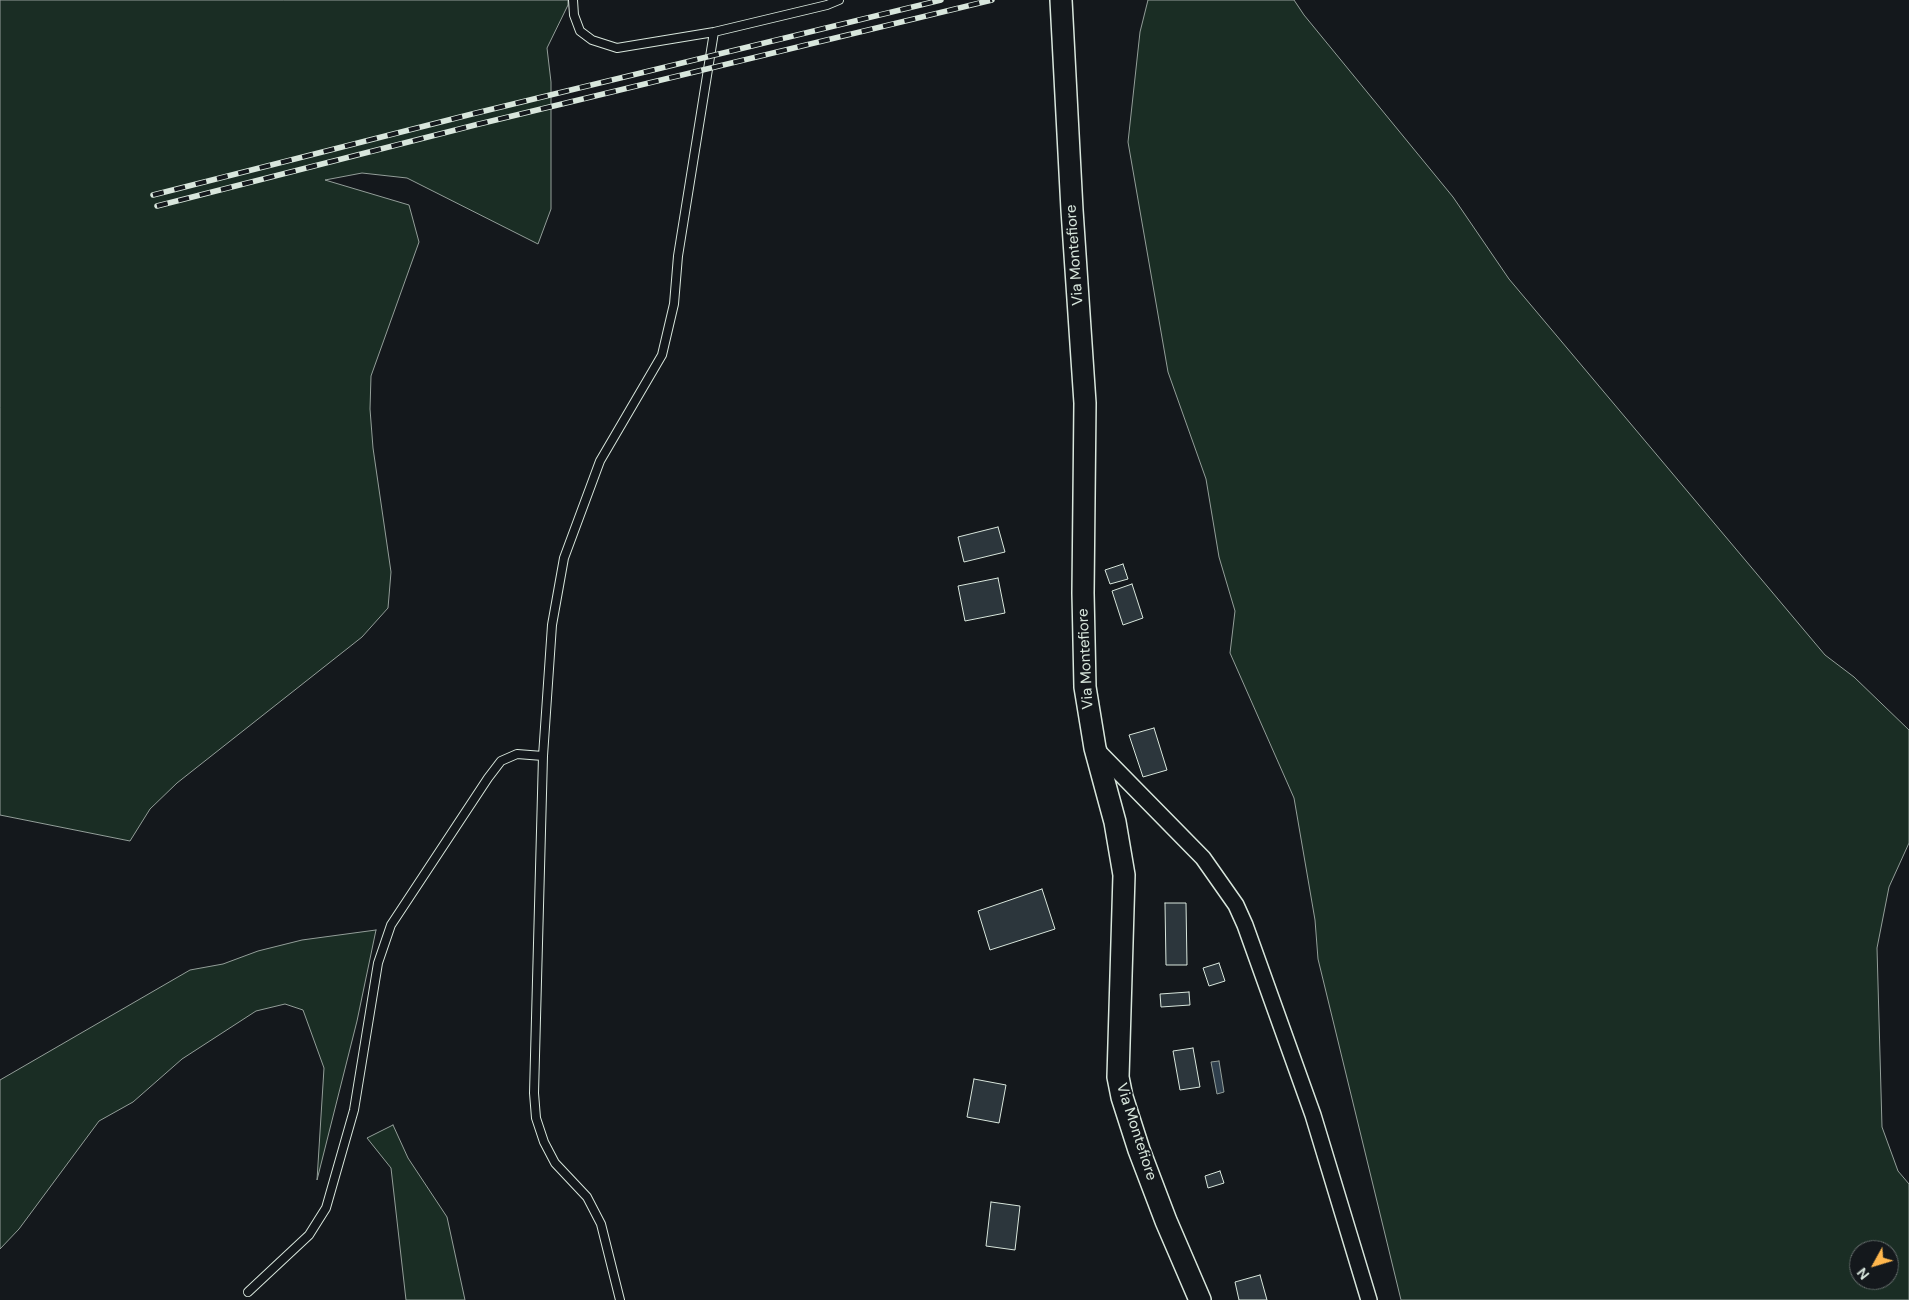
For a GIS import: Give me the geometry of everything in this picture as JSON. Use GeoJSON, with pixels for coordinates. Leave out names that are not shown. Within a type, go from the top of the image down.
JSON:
{"type":"FeatureCollection","features":[{"type":"Feature","properties":{"kind":"main road","name":"Via Montefiore"},"geometry":{"type":"LineString","coordinates":[[1061,0],[1064,77],[1085,403],[1084,659],[1089,717],[1095,748],[1105,779],[1115,822],[1124,876],[1118,1077],[1138,1150],[1200,1300]]}},
{"type":"Feature","properties":{"kind":"street"},"geometry":{"type":"LineString","coordinates":[[1095,748],[1203,858],[1228,892],[1241,915],[1313,1115],[1369,1300]]}},
{"type":"Feature","properties":{"kind":"lane"},"geometry":{"type":"LineString","coordinates":[[573,0],[574,15],[580,31],[592,40],[617,48],[714,32],[827,5],[840,0]]}},
{"type":"Feature","properties":{"kind":"lane"},"geometry":{"type":"LineString","coordinates":[[620,1300],[601,1224],[587,1197],[555,1163],[544,1142],[536,1118],[534,1093],[543,756],[552,625],[564,558],[600,461],[662,355],[674,304],[678,256],[714,32]]}},
{"type":"Feature","properties":{"kind":"lane"},"geometry":{"type":"LineString","coordinates":[[248,1292],[309,1235],[326,1208],[354,1110],[378,963],[391,925],[488,778],[501,762],[517,754],[543,756]]}},
{"type":"Feature","properties":{"kind":"green space"},"geometry":{"type":"Polygon","coordinates":[[[0,0],[568,0],[568,5],[547,48],[551,82],[551,209],[538,244],[407,178],[362,173],[325,180],[409,205],[419,242],[371,376],[370,409],[373,448],[391,572],[388,608],[362,637],[177,783],[150,809],[130,841],[0,815],[0,0]]]}},
{"type":"Feature","properties":{"kind":"green space"},"geometry":{"type":"Polygon","coordinates":[[[1148,0],[1294,0],[1304,15],[1453,197],[1509,279],[1825,655],[1854,677],[1909,730],[1909,843],[1889,887],[1877,948],[1882,1127],[1898,1171],[1909,1184],[1909,1300],[1401,1300],[1318,959],[1315,920],[1294,798],[1230,653],[1235,611],[1219,557],[1206,479],[1168,372],[1128,142],[1140,32],[1148,0]]]}},
{"type":"Feature","properties":{"kind":"green space"},"geometry":{"type":"Polygon","coordinates":[[[376,930],[357,1021],[317,1180],[324,1068],[303,1010],[285,1004],[256,1011],[182,1059],[133,1102],[99,1121],[19,1229],[0,1249],[0,1080],[190,970],[223,964],[258,951],[302,940],[376,930]]]}},
{"type":"Feature","properties":{"kind":"green space"},"geometry":{"type":"Polygon","coordinates":[[[393,1125],[408,1158],[447,1217],[465,1300],[406,1300],[391,1168],[367,1138],[393,1125]]]}},
{"type":"Feature","properties":{"kind":"water"},"geometry":{"type":"Polygon","coordinates":[[[1219,1061],[1224,1092],[1217,1094],[1211,1062],[1219,1061]]]}},
{"type":"Feature","properties":{"kind":"building"},"geometry":{"type":"Polygon","coordinates":[[[998,527],[1005,552],[964,562],[958,537],[998,527]]]}},
{"type":"Feature","properties":{"kind":"building"},"geometry":{"type":"Polygon","coordinates":[[[1123,564],[1128,579],[1110,584],[1105,570],[1123,564]]]}},
{"type":"Feature","properties":{"kind":"building"},"geometry":{"type":"Polygon","coordinates":[[[998,578],[1005,613],[965,621],[958,586],[998,578]]]}},
{"type":"Feature","properties":{"kind":"building"},"geometry":{"type":"Polygon","coordinates":[[[1132,584],[1143,618],[1123,625],[1112,591],[1132,584]]]}},
{"type":"Feature","properties":{"kind":"building"},"geometry":{"type":"Polygon","coordinates":[[[1154,728],[1167,770],[1143,777],[1129,735],[1154,728]]]}},
{"type":"Feature","properties":{"kind":"building"},"geometry":{"type":"Polygon","coordinates":[[[1042,889],[1055,929],[990,950],[978,911],[1042,889]]]}},
{"type":"Feature","properties":{"kind":"building"},"geometry":{"type":"Polygon","coordinates":[[[1165,903],[1186,903],[1187,965],[1166,965],[1165,903]]]}},
{"type":"Feature","properties":{"kind":"building"},"geometry":{"type":"Polygon","coordinates":[[[1219,963],[1225,981],[1209,986],[1203,968],[1219,963]]]}},
{"type":"Feature","properties":{"kind":"building"},"geometry":{"type":"Polygon","coordinates":[[[1189,992],[1190,1005],[1161,1007],[1160,994],[1189,992]]]}},
{"type":"Feature","properties":{"kind":"building"},"geometry":{"type":"Polygon","coordinates":[[[1193,1048],[1200,1087],[1180,1090],[1173,1051],[1193,1048]]]}},
{"type":"Feature","properties":{"kind":"building"},"geometry":{"type":"Polygon","coordinates":[[[974,1079],[1006,1085],[999,1123],[967,1117],[974,1079]]]}},
{"type":"Feature","properties":{"kind":"building"},"geometry":{"type":"Polygon","coordinates":[[[1220,1171],[1224,1183],[1208,1188],[1205,1176],[1220,1171]]]}},
{"type":"Feature","properties":{"kind":"building"},"geometry":{"type":"Polygon","coordinates":[[[991,1202],[1020,1206],[1015,1250],[986,1246],[991,1202]]]}},
{"type":"Feature","properties":{"kind":"building"},"geometry":{"type":"Polygon","coordinates":[[[1260,1275],[1267,1300],[1239,1300],[1235,1282],[1260,1275]]]}},
{"type":"Feature","properties":{"kind":"railway"},"geometry":{"type":"LineString","coordinates":[[153,195],[472,114],[941,0]]}},
{"type":"Feature","properties":{"kind":"railway"},"geometry":{"type":"LineString","coordinates":[[157,206],[475,125],[992,0]]}}]}
